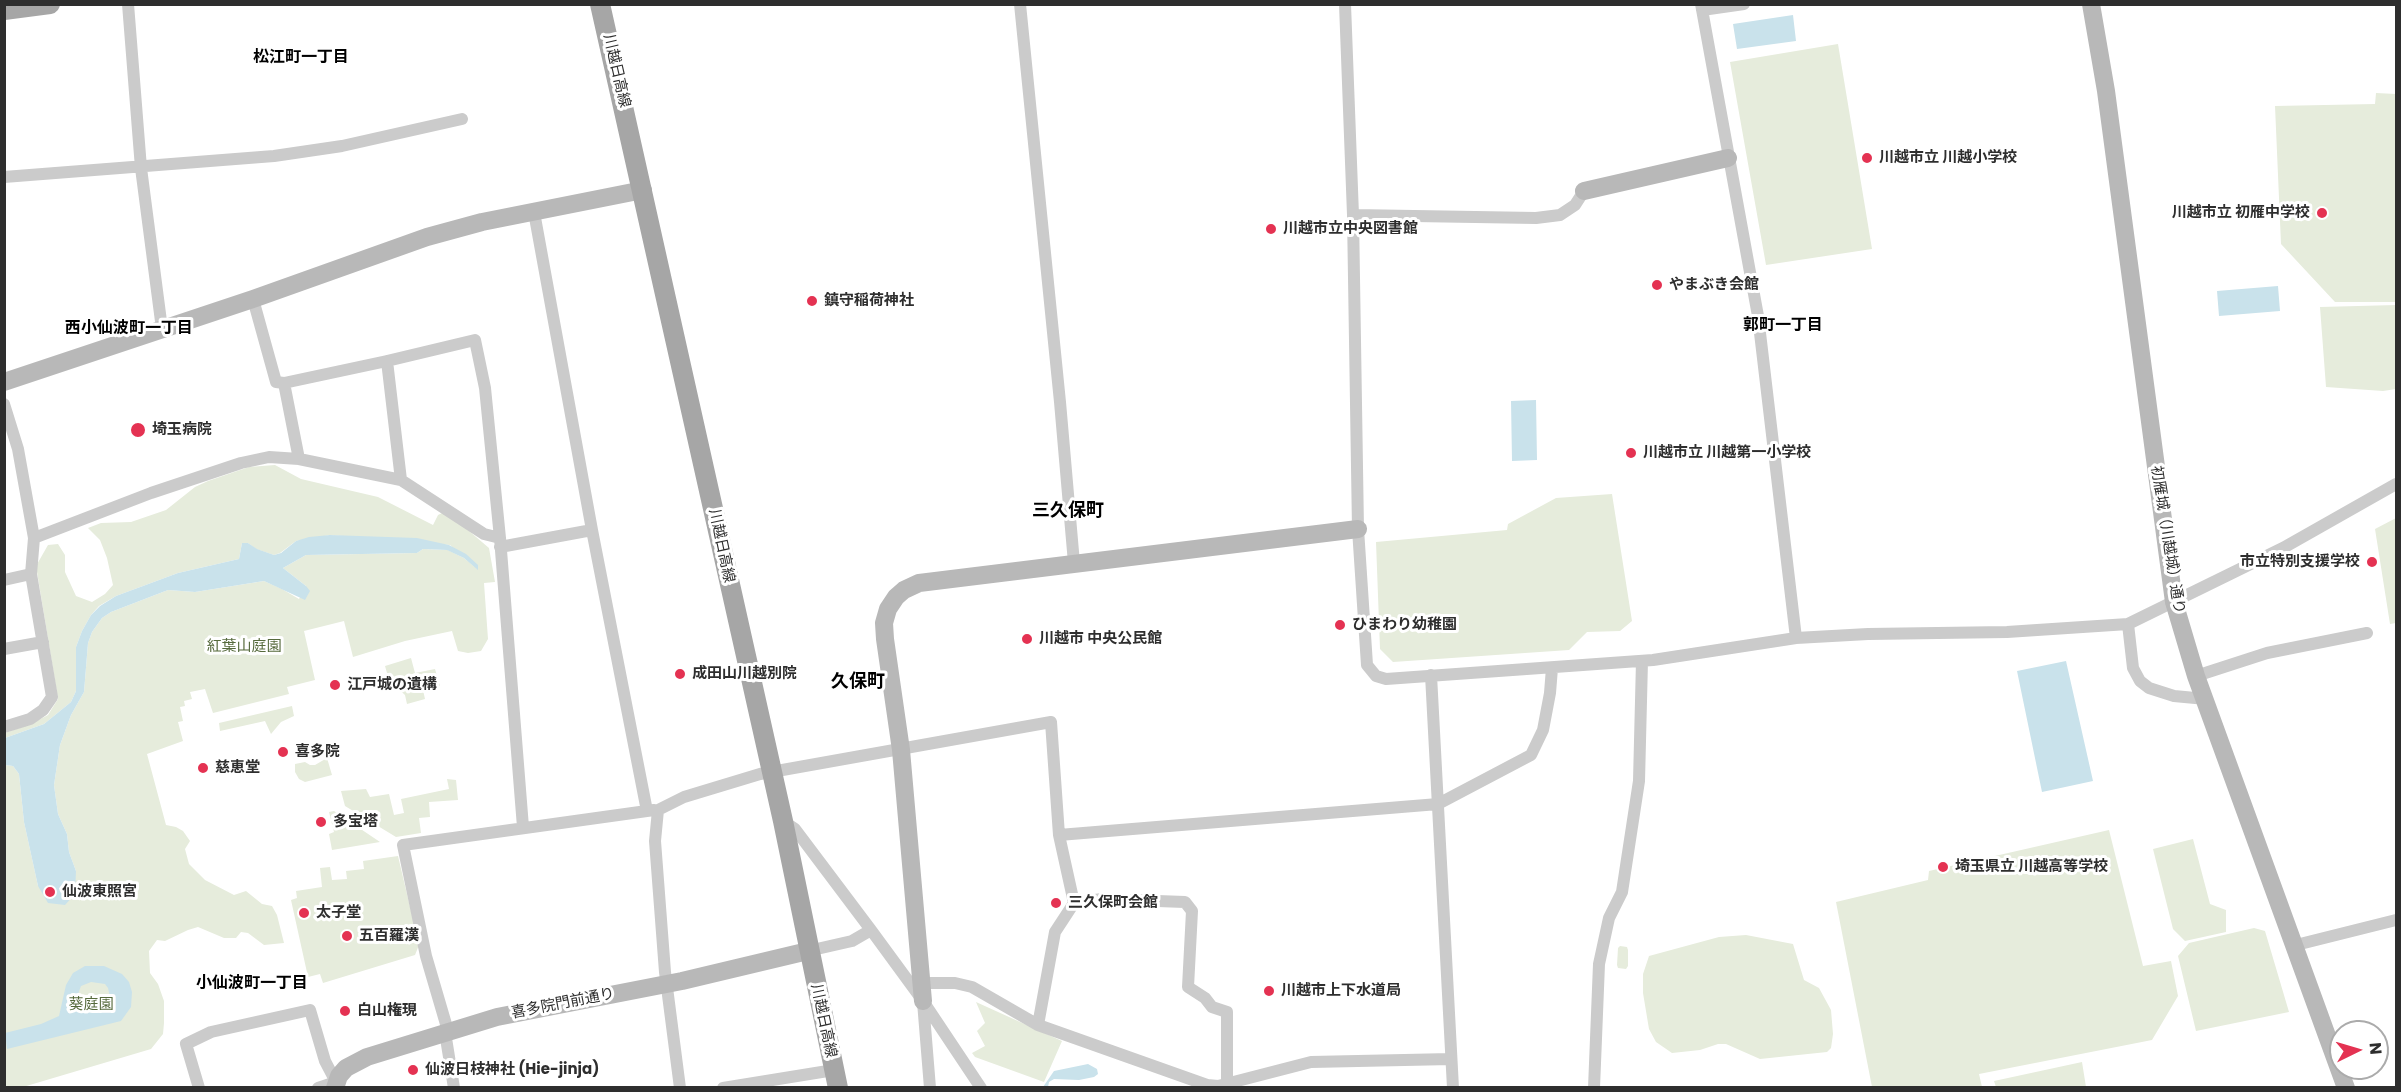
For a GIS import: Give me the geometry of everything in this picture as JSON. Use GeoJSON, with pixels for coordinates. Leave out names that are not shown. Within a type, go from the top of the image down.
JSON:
{"type":"FeatureCollection","features":[{"type":"Feature","properties":{"kind":"main road"},"geometry":{"type":"LineString","coordinates":[[4,10],[50,4]]}},
{"type":"Feature","properties":{"kind":"main road","name":"川越日高線"},"geometry":{"type":"LineString","coordinates":[[600,4],[783,821],[836,1079]]}},
{"type":"Feature","properties":{"kind":"street"},"geometry":{"type":"LineString","coordinates":[[128,4],[141,168],[162,329]]}},
{"type":"Feature","properties":{"kind":"street"},"geometry":{"type":"LineString","coordinates":[[1020,4],[1074,563]]}},
{"type":"Feature","properties":{"kind":"street"},"geometry":{"type":"LineString","coordinates":[[1346,4],[1359,529],[1367,665],[1376,676],[1386,679],[1642,661],[1796,638],[1868,634],[2007,632],[2128,624],[2283,548],[2397,484]]}},
{"type":"Feature","properties":{"kind":"street"},"geometry":{"type":"LineString","coordinates":[[1744,4],[1702,8],[1758,316],[1796,638]]}},
{"type":"Feature","properties":{"kind":"street","name":"初雁城（川越城）通り"},"geometry":{"type":"LineString","coordinates":[[2091,4],[2106,91],[2174,602],[2196,676],[2296,945],[2346,1088]]}},
{"type":"Feature","properties":{"kind":"street"},"geometry":{"type":"LineString","coordinates":[[4,177],[141,168],[297,153],[342,146],[462,119]]}},
{"type":"Feature","properties":{"kind":"street"},"geometry":{"type":"LineString","coordinates":[[1353,215],[1536,218],[1560,215],[1575,205],[1584,191],[1728,158]]}},
{"type":"Feature","properties":{"kind":"street"},"geometry":{"type":"LineString","coordinates":[[4,382],[253,299],[427,237],[643,190]]}},
{"type":"Feature","properties":{"kind":"street"},"geometry":{"type":"LineString","coordinates":[[534,212],[592,530],[653,811],[667,984],[680,1088]]}},
{"type":"Feature","properties":{"kind":"street"},"geometry":{"type":"LineString","coordinates":[[253,299],[276,382],[284,383],[387,362],[475,340],[485,388],[523,827]]}},
{"type":"Feature","properties":{"kind":"street"},"geometry":{"type":"LineString","coordinates":[[387,362],[400,480]]}},
{"type":"Feature","properties":{"kind":"street"},"geometry":{"type":"LineString","coordinates":[[284,383],[299,459]]}},
{"type":"Feature","properties":{"kind":"street"},"geometry":{"type":"LineString","coordinates":[[4,404],[18,449],[34,538],[31,574],[52,697],[43,710],[30,719],[4,727]]}},
{"type":"Feature","properties":{"kind":"street"},"geometry":{"type":"LineString","coordinates":[[34,538],[151,493],[241,463],[269,457],[299,459],[400,480],[500,543],[592,530]]}},
{"type":"Feature","properties":{"kind":"street"},"geometry":{"type":"LineString","coordinates":[[930,1088],[901,750],[884,623],[888,609],[896,597],[904,590],[919,583],[1359,529]]}},
{"type":"Feature","properties":{"kind":"street"},"geometry":{"type":"LineString","coordinates":[[4,580],[31,574]]}},
{"type":"Feature","properties":{"kind":"street"},"geometry":{"type":"LineString","coordinates":[[2128,624],[2133,668],[2140,681],[2149,688],[2174,696],[2206,699]]}},
{"type":"Feature","properties":{"kind":"street"},"geometry":{"type":"LineString","coordinates":[[2196,676],[2267,653],[2367,633]]}},
{"type":"Feature","properties":{"kind":"street"},"geometry":{"type":"LineString","coordinates":[[4,649],[43,642]]}},
{"type":"Feature","properties":{"kind":"street"},"geometry":{"type":"LineString","coordinates":[[1594,1088],[1599,964],[1608,918],[1622,892],[1639,782],[1642,661]]}},
{"type":"Feature","properties":{"kind":"street"},"geometry":{"type":"LineString","coordinates":[[1059,835],[1438,804],[1531,755],[1543,730],[1552,668]]}},
{"type":"Feature","properties":{"kind":"street"},"geometry":{"type":"LineString","coordinates":[[1431,675],[1453,1088]]}},
{"type":"Feature","properties":{"kind":"street"},"geometry":{"type":"LineString","coordinates":[[454,1088],[447,1032],[426,956],[403,845],[653,811],[714,786],[771,773],[1051,722],[1059,835],[1074,903],[1055,932],[1038,1025]]}},
{"type":"Feature","properties":{"kind":"street"},"geometry":{"type":"LineString","coordinates":[[783,821],[795,829],[922,992],[981,1088]]}},
{"type":"Feature","properties":{"kind":"street"},"geometry":{"type":"LineString","coordinates":[[1074,903],[1102,899],[1185,902],[1192,911],[1188,987],[1212,1007],[1227,1012],[1227,1083]]}},
{"type":"Feature","properties":{"kind":"street"},"geometry":{"type":"LineString","coordinates":[[2296,945],[2397,920]]}},
{"type":"Feature","properties":{"kind":"street"},"geometry":{"type":"LineString","coordinates":[[808,951],[852,941],[872,930]]}},
{"type":"Feature","properties":{"kind":"street","name":"喜多院門前通り"},"geometry":{"type":"LineString","coordinates":[[330,1086],[346,1068],[368,1056],[528,1009],[667,984],[808,951]]}},
{"type":"Feature","properties":{"kind":"street"},"geometry":{"type":"LineString","coordinates":[[922,992],[955,983],[972,987],[1038,1025],[1207,1085],[1256,1081],[1311,1062],[1451,1059]]}},
{"type":"Feature","properties":{"kind":"street"},"geometry":{"type":"LineString","coordinates":[[199,1088],[186,1044],[211,1032],[310,1010],[326,1062],[330,1086]]}},
{"type":"Feature","properties":{"kind":"street"},"geometry":{"type":"LineString","coordinates":[[723,1088],[836,1079]]}},
{"type":"Feature","properties":{"kind":"green space"},"geometry":{"type":"Polygon","coordinates":[[[1838,44],[1872,249],[1766,265],[1730,62],[1838,44]]]}},
{"type":"Feature","properties":{"kind":"green space"},"geometry":{"type":"Polygon","coordinates":[[[2376,93],[2396,94],[2396,302],[2335,302],[2281,244],[2275,106],[2375,104],[2376,93]]]}},
{"type":"Feature","properties":{"kind":"green space"},"geometry":{"type":"Polygon","coordinates":[[[2396,305],[2396,389],[2383,391],[2326,387],[2320,307],[2396,305]]]}},
{"type":"Feature","properties":{"kind":"green space"},"geometry":{"type":"Polygon","coordinates":[[[275,465],[301,479],[378,497],[433,525],[438,515],[442,513],[462,525],[489,548],[495,582],[484,583],[488,639],[481,651],[468,653],[458,651],[452,631],[405,641],[353,657],[344,621],[304,631],[315,680],[287,687],[289,694],[213,713],[205,689],[190,692],[192,699],[184,701],[185,706],[180,707],[183,721],[178,722],[183,741],[147,754],[166,825],[183,831],[190,841],[185,849],[189,864],[205,880],[234,895],[246,891],[262,904],[272,906],[277,915],[284,943],[264,945],[248,933],[241,932],[236,938],[224,938],[198,927],[165,941],[157,940],[149,951],[150,973],[158,984],[164,1001],[164,1023],[163,1034],[151,1049],[23,1087],[5,1087],[5,765],[13,766],[19,774],[24,822],[38,886],[76,871],[69,852],[67,834],[58,814],[54,785],[60,745],[71,715],[84,692],[88,643],[92,632],[102,618],[111,612],[168,590],[195,592],[264,581],[299,599],[306,586],[283,568],[306,555],[417,553],[423,549],[448,550],[464,558],[477,569],[450,545],[330,535],[296,541],[274,555],[256,549],[248,543],[242,543],[239,559],[178,573],[116,596],[99,606],[82,631],[76,647],[76,691],[71,702],[44,724],[5,738],[5,733],[48,715],[58,699],[36,566],[48,545],[58,544],[65,555],[65,572],[76,596],[92,602],[105,594],[113,585],[100,540],[88,528],[101,523],[131,522],[166,510],[195,487],[208,481],[249,467],[275,465]]]}},
{"type":"Feature","properties":{"kind":"green space"},"geometry":{"type":"Polygon","coordinates":[[[1612,494],[1632,621],[1620,631],[1587,632],[1569,650],[1393,662],[1380,649],[1376,542],[1507,530],[1508,524],[1556,498],[1612,494]]]}},
{"type":"Feature","properties":{"kind":"green space"},"geometry":{"type":"Polygon","coordinates":[[[2396,518],[2396,623],[2390,624],[2375,529],[2396,518]]]}},
{"type":"Feature","properties":{"kind":"green space"},"geometry":{"type":"Polygon","coordinates":[[[411,658],[415,673],[435,669],[440,686],[423,690],[425,699],[407,704],[405,695],[389,680],[385,666],[411,658]]]}},
{"type":"Feature","properties":{"kind":"green space"},"geometry":{"type":"Polygon","coordinates":[[[292,706],[294,716],[281,722],[271,734],[265,721],[220,731],[219,723],[292,706]]]}},
{"type":"Feature","properties":{"kind":"green space"},"geometry":{"type":"Polygon","coordinates":[[[327,758],[332,775],[305,782],[299,779],[295,772],[295,764],[305,762],[315,765],[327,758]]]}},
{"type":"Feature","properties":{"kind":"green space"},"geometry":{"type":"Polygon","coordinates":[[[447,779],[456,780],[458,800],[429,802],[430,817],[419,818],[421,833],[396,837],[345,806],[341,791],[366,789],[370,797],[389,794],[394,815],[404,813],[401,799],[449,789],[447,779]]]}},
{"type":"Feature","properties":{"kind":"green space"},"geometry":{"type":"Polygon","coordinates":[[[334,811],[380,842],[332,850],[329,834],[334,832],[329,812],[334,811]]]}},
{"type":"Feature","properties":{"kind":"green space"},"geometry":{"type":"Polygon","coordinates":[[[2109,830],[2143,966],[2171,961],[2178,996],[2152,1040],[1979,1074],[1982,1087],[1872,1087],[1836,902],[1928,880],[1929,871],[2109,830]]]}},
{"type":"Feature","properties":{"kind":"green space"},"geometry":{"type":"Polygon","coordinates":[[[2193,839],[2210,904],[2226,910],[2226,932],[2185,941],[2173,929],[2153,849],[2193,839]]]}},
{"type":"Feature","properties":{"kind":"green space"},"geometry":{"type":"Polygon","coordinates":[[[398,856],[419,945],[415,955],[323,983],[320,974],[308,977],[291,900],[297,898],[296,891],[322,887],[320,868],[330,867],[332,880],[347,879],[346,871],[364,869],[363,861],[398,856]]]}},
{"type":"Feature","properties":{"kind":"green space"},"geometry":{"type":"Polygon","coordinates":[[[2254,928],[2265,931],[2289,1012],[2196,1031],[2178,956],[2189,943],[2254,928]]]}},
{"type":"Feature","properties":{"kind":"green space"},"geometry":{"type":"Polygon","coordinates":[[[1746,935],[1793,944],[1804,980],[1819,988],[1831,1010],[1833,1034],[1831,1048],[1827,1052],[1760,1059],[1726,1044],[1672,1053],[1656,1042],[1649,1029],[1643,993],[1643,974],[1649,956],[1719,937],[1746,935]]]}},
{"type":"Feature","properties":{"kind":"green space"},"geometry":{"type":"Polygon","coordinates":[[[1620,946],[1627,947],[1628,950],[1626,969],[1618,968],[1617,965],[1620,946]]]}},
{"type":"Feature","properties":{"kind":"green space"},"geometry":{"type":"Polygon","coordinates":[[[976,1002],[1062,1041],[1044,1082],[975,1057],[972,1053],[985,1046],[977,1031],[985,1023],[976,1002]]]}},
{"type":"Feature","properties":{"kind":"green space"},"geometry":{"type":"Polygon","coordinates":[[[2082,1062],[2086,1087],[1996,1087],[1994,1081],[2082,1062]]]}},
{"type":"Feature","properties":{"kind":"water"},"geometry":{"type":"Polygon","coordinates":[[[1793,15],[1796,41],[1737,49],[1733,24],[1793,15]]]}},
{"type":"Feature","properties":{"kind":"water"},"geometry":{"type":"Polygon","coordinates":[[[2278,286],[2280,311],[2219,316],[2217,291],[2278,286]]]}},
{"type":"Feature","properties":{"kind":"water"},"geometry":{"type":"Polygon","coordinates":[[[1536,400],[1537,460],[1512,461],[1511,401],[1536,400]]]}},
{"type":"Feature","properties":{"kind":"water"},"geometry":{"type":"Polygon","coordinates":[[[330,535],[417,538],[449,545],[466,554],[478,565],[478,570],[464,558],[447,550],[423,549],[417,553],[306,555],[283,568],[310,591],[305,600],[264,581],[195,592],[168,590],[111,612],[102,618],[92,632],[88,643],[84,692],[71,715],[60,745],[54,785],[58,814],[67,834],[69,852],[76,871],[75,894],[65,905],[48,903],[38,886],[24,822],[19,774],[13,766],[5,765],[5,738],[44,724],[71,702],[76,691],[76,647],[91,615],[116,596],[178,573],[239,559],[242,543],[248,543],[274,555],[281,553],[296,541],[330,535]]]}},
{"type":"Feature","properties":{"kind":"water"},"geometry":{"type":"Polygon","coordinates":[[[2066,661],[2093,781],[2042,792],[2017,671],[2066,661]]]}},
{"type":"Feature","properties":{"kind":"water"},"geometry":{"type":"Polygon","coordinates":[[[85,966],[104,966],[122,974],[129,982],[132,992],[131,1007],[121,1021],[7,1049],[5,1033],[41,1024],[59,1016],[66,985],[73,973],[85,966]],[[91,982],[81,986],[77,1003],[81,1009],[94,1010],[105,1007],[110,997],[105,984],[91,982]]]}},
{"type":"Feature","properties":{"kind":"water"},"geometry":{"type":"Polygon","coordinates":[[[1088,1064],[1097,1069],[1098,1074],[1094,1077],[1079,1080],[1054,1079],[1049,1082],[1048,1087],[1043,1087],[1054,1071],[1088,1064]]]}},
{"type":"Feature","properties":{"kind":"place","name":"川越市立 川越小学校"},"geometry":{"type":"Point","coordinates":[1867,158]}},
{"type":"Feature","properties":{"kind":"place","name":"川越市立 初雁中学校"},"geometry":{"type":"Point","coordinates":[2322,213]}},
{"type":"Feature","properties":{"kind":"place","name":"川越市立中央図書館"},"geometry":{"type":"Point","coordinates":[1271,229]}},
{"type":"Feature","properties":{"kind":"place","name":"やまぶき会館"},"geometry":{"type":"Point","coordinates":[1657,285]}},
{"type":"Feature","properties":{"kind":"place","name":"鎮守稲荷神社"},"geometry":{"type":"Point","coordinates":[812,301]}},
{"type":"Feature","properties":{"kind":"place","name":"埼玉病院"},"geometry":{"type":"Point","coordinates":[138,430]}},
{"type":"Feature","properties":{"kind":"place","name":"川越市立 川越第一小学校"},"geometry":{"type":"Point","coordinates":[1631,453]}},
{"type":"Feature","properties":{"kind":"place","name":"市立特別支援学校"},"geometry":{"type":"Point","coordinates":[2372,562]}},
{"type":"Feature","properties":{"kind":"place","name":"ひまわり幼稚園"},"geometry":{"type":"Point","coordinates":[1340,625]}},
{"type":"Feature","properties":{"kind":"place","name":"川越市 中央公民館"},"geometry":{"type":"Point","coordinates":[1027,639]}},
{"type":"Feature","properties":{"kind":"place","name":"成田山川越別院"},"geometry":{"type":"Point","coordinates":[680,674]}},
{"type":"Feature","properties":{"kind":"place","name":"江戸城の遺構"},"geometry":{"type":"Point","coordinates":[335,685]}},
{"type":"Feature","properties":{"kind":"place","name":"喜多院"},"geometry":{"type":"Point","coordinates":[283,752]}},
{"type":"Feature","properties":{"kind":"place","name":"慈恵堂"},"geometry":{"type":"Point","coordinates":[203,768]}},
{"type":"Feature","properties":{"kind":"place","name":"多宝塔"},"geometry":{"type":"Point","coordinates":[321,822]}},
{"type":"Feature","properties":{"kind":"place","name":"埼玉県立 川越高等学校"},"geometry":{"type":"Point","coordinates":[1943,867]}},
{"type":"Feature","properties":{"kind":"place","name":"仙波東照宮"},"geometry":{"type":"Point","coordinates":[50,892]}},
{"type":"Feature","properties":{"kind":"place","name":"三久保町会館"},"geometry":{"type":"Point","coordinates":[1056,903]}},
{"type":"Feature","properties":{"kind":"place","name":"太子堂"},"geometry":{"type":"Point","coordinates":[304,913]}},
{"type":"Feature","properties":{"kind":"place","name":"五百羅漢"},"geometry":{"type":"Point","coordinates":[347,936]}},
{"type":"Feature","properties":{"kind":"place","name":"川越市上下水道局"},"geometry":{"type":"Point","coordinates":[1269,991]}},
{"type":"Feature","properties":{"kind":"place","name":"白山権現"},"geometry":{"type":"Point","coordinates":[345,1011]}},
{"type":"Feature","properties":{"kind":"place","name":"仙波日枝神社 (Hie-jinja)"},"geometry":{"type":"Point","coordinates":[413,1070]}},
{"type":"Feature","properties":{"kind":"district","name":"松江町一丁目"},"geometry":{"type":"Point","coordinates":[301,58]}},
{"type":"Feature","properties":{"kind":"district","name":"郭町一丁目"},"geometry":{"type":"Point","coordinates":[1783,326]}},
{"type":"Feature","properties":{"kind":"district","name":"西小仙波町一丁目"},"geometry":{"type":"Point","coordinates":[129,329]}},
{"type":"Feature","properties":{"kind":"district","name":"三久保町"},"geometry":{"type":"Point","coordinates":[1068,511]}},
{"type":"Feature","properties":{"kind":"district","name":"久保町"},"geometry":{"type":"Point","coordinates":[858,682]}},
{"type":"Feature","properties":{"kind":"district","name":"小仙波町一丁目"},"geometry":{"type":"Point","coordinates":[252,984]}},
{"type":"Feature","properties":{"kind":"park label","name":"紅葉山庭園"},"geometry":{"type":"Point","coordinates":[244,647]}},
{"type":"Feature","properties":{"kind":"park label","name":"葵庭園"},"geometry":{"type":"Point","coordinates":[91,1005]}}]}
